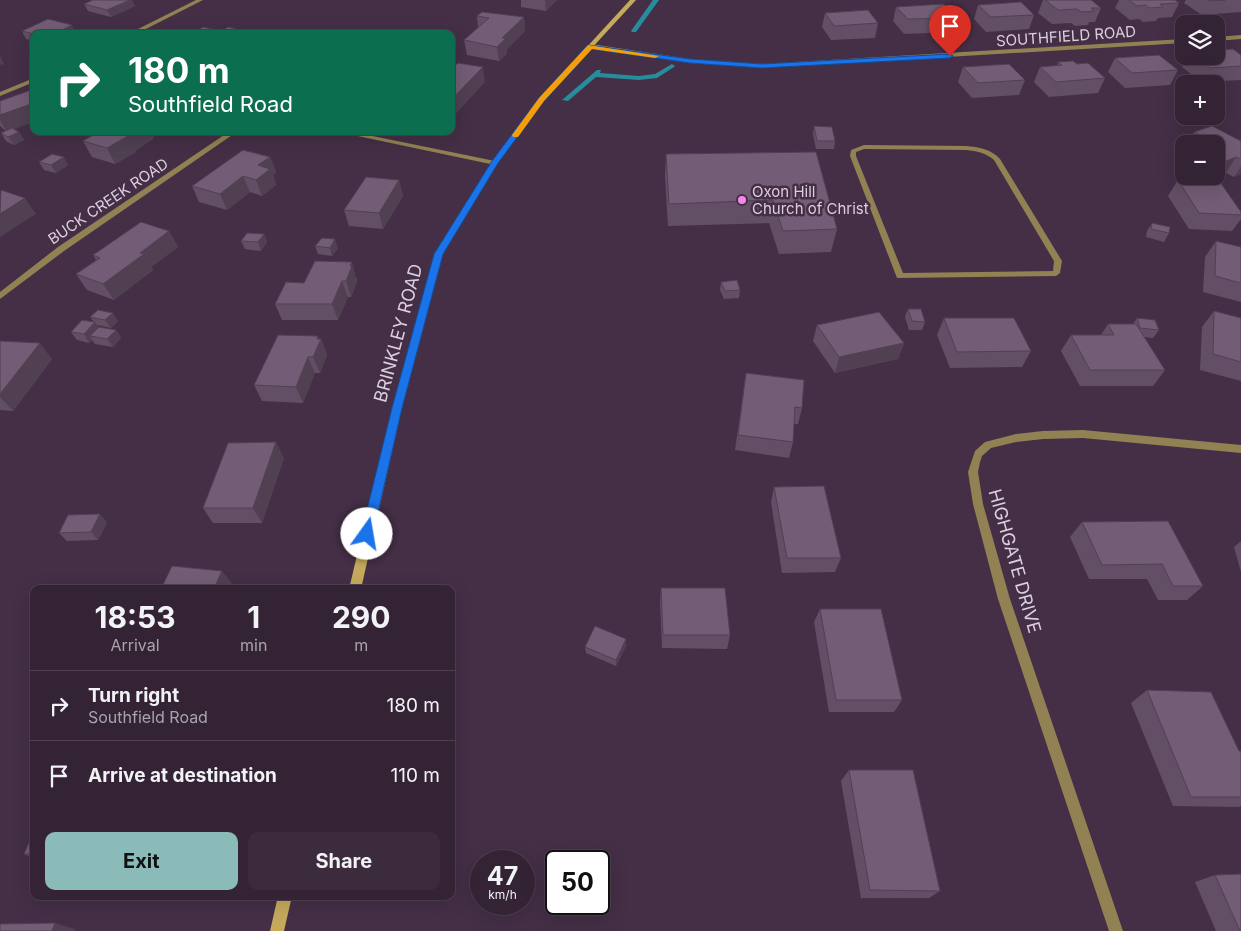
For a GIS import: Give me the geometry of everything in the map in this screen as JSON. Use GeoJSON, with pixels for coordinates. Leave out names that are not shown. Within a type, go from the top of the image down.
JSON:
{"type":"FeatureCollection","features":[{"type":"Feature","properties":{"kind":"main road","name":"BRINKLEY ROAD"},"geometry":{"type":"LineString","coordinates":[[356,585],[397,408],[439,254],[495,163],[542,99],[633,0]]}},
{"type":"Feature","properties":{"kind":"main road"},"geometry":{"type":"LineString","coordinates":[[277,931],[283,900]]}},
{"type":"Feature","properties":{"kind":"street"},"geometry":{"type":"LineString","coordinates":[[139,30],[200,0]]}},
{"type":"Feature","properties":{"kind":"street"},"geometry":{"type":"LineString","coordinates":[[1225,39],[1241,38]]}},
{"type":"Feature","properties":{"kind":"street","name":"SOUTHFIELD ROAD"},"geometry":{"type":"LineString","coordinates":[[591,46],[690,61],[762,66],[1175,42]]}},
{"type":"Feature","properties":{"kind":"street"},"geometry":{"type":"LineString","coordinates":[[0,94],[30,82]]}},
{"type":"Feature","properties":{"kind":"street","name":"BUCK CREEK ROAD"},"geometry":{"type":"LineString","coordinates":[[0,296],[61,249],[229,135]]}},
{"type":"Feature","properties":{"kind":"street"},"geometry":{"type":"LineString","coordinates":[[357,135],[495,163]]}},
{"type":"Feature","properties":{"kind":"street"},"geometry":{"type":"LineString","coordinates":[[858,148],[973,148],[991,153],[997,159],[1058,261],[1056,272],[1048,274],[900,276],[853,156],[853,152],[858,148]]}},
{"type":"Feature","properties":{"kind":"street","name":"HIGHGATE DRIVE"},"geometry":{"type":"LineString","coordinates":[[1116,931],[1004,599],[978,504],[973,472],[975,462],[978,454],[988,445],[1016,438],[1043,435],[1083,434],[1241,449]]}},
{"type":"Feature","properties":{"kind":"building"},"geometry":{"type":"Polygon","coordinates":[[[93,0],[130,0],[107,10],[84,4],[93,0]]]}},
{"type":"Feature","properties":{"kind":"building"},"geometry":{"type":"Polygon","coordinates":[[[1045,0],[1091,0],[1101,8],[1091,8],[1094,11],[1081,12],[1077,9],[1058,10],[1045,0]]]}},
{"type":"Feature","properties":{"kind":"building"},"geometry":{"type":"Polygon","coordinates":[[[1129,0],[1175,0],[1179,3],[1160,4],[1163,7],[1149,8],[1146,5],[1137,6],[1129,0]]]}},
{"type":"Feature","properties":{"kind":"building"},"geometry":{"type":"Polygon","coordinates":[[[1021,2],[1034,15],[991,17],[978,5],[1021,2]]]}},
{"type":"Feature","properties":{"kind":"building"},"geometry":{"type":"Polygon","coordinates":[[[944,4],[957,18],[908,19],[896,7],[944,4]]]}},
{"type":"Feature","properties":{"kind":"building"},"geometry":{"type":"Polygon","coordinates":[[[868,10],[878,23],[834,26],[825,13],[868,10]]]}},
{"type":"Feature","properties":{"kind":"building"},"geometry":{"type":"Polygon","coordinates":[[[482,12],[524,17],[502,38],[506,38],[497,47],[464,40],[489,18],[477,16],[482,12]]]}},
{"type":"Feature","properties":{"kind":"building"},"geometry":{"type":"Polygon","coordinates":[[[48,19],[72,25],[62,30],[30,30],[30,33],[22,31],[48,19]]]}},
{"type":"Feature","properties":{"kind":"building"},"geometry":{"type":"Polygon","coordinates":[[[203,27],[216,30],[198,30],[203,27]]]}},
{"type":"Feature","properties":{"kind":"building"},"geometry":{"type":"Polygon","coordinates":[[[228,27],[236,29],[234,30],[224,30],[228,27]]]}},
{"type":"Feature","properties":{"kind":"building"},"geometry":{"type":"Polygon","coordinates":[[[1233,49],[1241,55],[1241,66],[1210,68],[1206,65],[1225,65],[1225,50],[1233,49]]]}},
{"type":"Feature","properties":{"kind":"building"},"geometry":{"type":"Polygon","coordinates":[[[1159,55],[1178,70],[1132,73],[1115,58],[1159,55]]]}},
{"type":"Feature","properties":{"kind":"building"},"geometry":{"type":"Polygon","coordinates":[[[1073,61],[1077,64],[1088,63],[1105,78],[1056,82],[1040,67],[1062,65],[1058,62],[1073,61]]]}},
{"type":"Feature","properties":{"kind":"building"},"geometry":{"type":"Polygon","coordinates":[[[458,63],[483,67],[455,96],[455,66],[458,63]]]}},
{"type":"Feature","properties":{"kind":"building"},"geometry":{"type":"Polygon","coordinates":[[[1009,64],[1025,80],[978,83],[963,67],[1009,64]]]}},
{"type":"Feature","properties":{"kind":"building"},"geometry":{"type":"Polygon","coordinates":[[[30,90],[30,104],[0,115],[0,101],[30,90]]]}},
{"type":"Feature","properties":{"kind":"building"},"geometry":{"type":"Polygon","coordinates":[[[814,126],[832,127],[835,141],[817,141],[814,126]]]}},
{"type":"Feature","properties":{"kind":"building"},"geometry":{"type":"Polygon","coordinates":[[[1212,126],[1241,141],[1241,159],[1236,157],[1225,162],[1225,135],[1200,135],[1194,132],[1212,126]]]}},
{"type":"Feature","properties":{"kind":"building"},"geometry":{"type":"Polygon","coordinates":[[[12,128],[19,132],[8,137],[1,133],[12,128]]]}},
{"type":"Feature","properties":{"kind":"building"},"geometry":{"type":"Polygon","coordinates":[[[93,135],[128,136],[107,148],[83,141],[93,135]]]}},
{"type":"Feature","properties":{"kind":"building"},"geometry":{"type":"Polygon","coordinates":[[[243,150],[270,157],[258,165],[270,169],[256,180],[243,176],[220,194],[192,186],[243,150]]]}},
{"type":"Feature","properties":{"kind":"building"},"geometry":{"type":"Polygon","coordinates":[[[816,152],[837,229],[783,231],[773,200],[669,204],[666,154],[816,152]]]}},
{"type":"Feature","properties":{"kind":"building"},"geometry":{"type":"Polygon","coordinates":[[[52,154],[64,157],[51,165],[39,162],[52,154]]]}},
{"type":"Feature","properties":{"kind":"building"},"geometry":{"type":"Polygon","coordinates":[[[366,177],[399,180],[379,213],[344,210],[366,177]]]}},
{"type":"Feature","properties":{"kind":"building"},"geometry":{"type":"Polygon","coordinates":[[[1181,185],[1222,185],[1241,212],[1241,215],[1199,213],[1181,185]]]}},
{"type":"Feature","properties":{"kind":"building"},"geometry":{"type":"Polygon","coordinates":[[[1,190],[25,198],[0,214],[1,190]]]}},
{"type":"Feature","properties":{"kind":"building"},"geometry":{"type":"Polygon","coordinates":[[[141,222],[169,231],[140,253],[144,254],[103,284],[76,274],[100,258],[93,255],[141,222]]]}},
{"type":"Feature","properties":{"kind":"building"},"geometry":{"type":"Polygon","coordinates":[[[1152,223],[1170,227],[1169,233],[1151,229],[1152,223]]]}},
{"type":"Feature","properties":{"kind":"building"},"geometry":{"type":"Polygon","coordinates":[[[247,233],[264,234],[258,242],[241,241],[247,233]]]}},
{"type":"Feature","properties":{"kind":"building"},"geometry":{"type":"Polygon","coordinates":[[[322,238],[335,239],[330,248],[315,246],[322,238]]]}},
{"type":"Feature","properties":{"kind":"building"},"geometry":{"type":"Polygon","coordinates":[[[1216,241],[1241,247],[1241,283],[1215,276],[1216,241]]]}},
{"type":"Feature","properties":{"kind":"building"},"geometry":{"type":"Polygon","coordinates":[[[315,261],[352,262],[346,281],[342,281],[332,304],[275,304],[286,282],[304,283],[315,261]]]}},
{"type":"Feature","properties":{"kind":"building"},"geometry":{"type":"Polygon","coordinates":[[[737,280],[740,290],[725,291],[721,282],[737,280]]]}},
{"type":"Feature","properties":{"kind":"building"},"geometry":{"type":"Polygon","coordinates":[[[908,309],[921,309],[925,322],[912,321],[908,309]]]}},
{"type":"Feature","properties":{"kind":"building"},"geometry":{"type":"Polygon","coordinates":[[[98,310],[113,313],[105,320],[90,317],[98,310]]]}},
{"type":"Feature","properties":{"kind":"building"},"geometry":{"type":"Polygon","coordinates":[[[1214,311],[1241,318],[1241,362],[1213,354],[1214,311]]]}},
{"type":"Feature","properties":{"kind":"building"},"geometry":{"type":"Polygon","coordinates":[[[879,312],[904,343],[839,357],[817,325],[879,312]]]}},
{"type":"Feature","properties":{"kind":"building"},"geometry":{"type":"Polygon","coordinates":[[[944,318],[1014,318],[1031,351],[957,352],[944,318]]]}},
{"type":"Feature","properties":{"kind":"building"},"geometry":{"type":"Polygon","coordinates":[[[1137,318],[1155,320],[1159,330],[1140,328],[1137,318]]]}},
{"type":"Feature","properties":{"kind":"building"},"geometry":{"type":"Polygon","coordinates":[[[82,320],[95,322],[84,334],[71,332],[82,320]]]}},
{"type":"Feature","properties":{"kind":"building"},"geometry":{"type":"Polygon","coordinates":[[[1108,324],[1136,324],[1165,370],[1090,370],[1071,335],[1114,335],[1108,324]]]}},
{"type":"Feature","properties":{"kind":"building"},"geometry":{"type":"Polygon","coordinates":[[[99,327],[116,330],[107,339],[90,336],[99,327]]]}},
{"type":"Feature","properties":{"kind":"building"},"geometry":{"type":"Polygon","coordinates":[[[278,335],[318,336],[317,339],[321,339],[313,357],[308,357],[296,387],[254,385],[278,335]]]}},
{"type":"Feature","properties":{"kind":"building"},"geometry":{"type":"Polygon","coordinates":[[[0,341],[40,343],[0,394],[0,341]]]}},
{"type":"Feature","properties":{"kind":"building"},"geometry":{"type":"Polygon","coordinates":[[[746,373],[804,380],[802,408],[795,407],[793,442],[738,435],[746,373]]]}},
{"type":"Feature","properties":{"kind":"building"},"geometry":{"type":"Polygon","coordinates":[[[276,442],[253,508],[203,508],[228,443],[276,442]]]}},
{"type":"Feature","properties":{"kind":"building"},"geometry":{"type":"Polygon","coordinates":[[[824,486],[841,558],[787,558],[774,487],[824,486]]]}},
{"type":"Feature","properties":{"kind":"building"},"geometry":{"type":"Polygon","coordinates":[[[100,514],[91,532],[59,533],[68,515],[100,514]]]}},
{"type":"Feature","properties":{"kind":"building"},"geometry":{"type":"Polygon","coordinates":[[[1168,521],[1203,586],[1173,586],[1162,564],[1102,565],[1082,522],[1168,521]]]}},
{"type":"Feature","properties":{"kind":"building"},"geometry":{"type":"Polygon","coordinates":[[[172,566],[222,571],[216,585],[163,585],[172,566]]]}},
{"type":"Feature","properties":{"kind":"building"},"geometry":{"type":"Polygon","coordinates":[[[661,588],[725,588],[730,635],[663,635],[661,588]]]}},
{"type":"Feature","properties":{"kind":"building"},"geometry":{"type":"Polygon","coordinates":[[[820,609],[881,609],[902,700],[836,700],[820,609]]]}},
{"type":"Feature","properties":{"kind":"building"},"geometry":{"type":"Polygon","coordinates":[[[595,626],[626,639],[616,660],[585,647],[595,626]]]}},
{"type":"Feature","properties":{"kind":"building"},"geometry":{"type":"Polygon","coordinates":[[[1147,690],[1211,692],[1239,751],[1241,751],[1241,797],[1191,797],[1147,690]]]}},
{"type":"Feature","properties":{"kind":"building"},"geometry":{"type":"Polygon","coordinates":[[[849,770],[913,770],[940,891],[870,890],[849,770]]]}},
{"type":"Feature","properties":{"kind":"building"},"geometry":{"type":"Polygon","coordinates":[[[30,840],[30,854],[24,854],[30,840]]]}},
{"type":"Feature","properties":{"kind":"building"},"geometry":{"type":"Polygon","coordinates":[[[1241,874],[1241,931],[1240,931],[1215,875],[1241,874]]]}},
{"type":"Feature","properties":{"kind":"building"},"geometry":{"type":"Polygon","coordinates":[[[55,923],[52,931],[0,931],[0,924],[55,923]]]}},
{"type":"Feature","properties":{"kind":"waterway"},"geometry":{"type":"LineString","coordinates":[[634,31],[656,0]]}},
{"type":"Feature","properties":{"kind":"waterway"},"geometry":{"type":"LineString","coordinates":[[596,75],[639,78],[657,76],[672,66]]}},
{"type":"Feature","properties":{"kind":"waterway"},"geometry":{"type":"LineString","coordinates":[[566,100],[599,71]]}},
{"type":"Feature","properties":{"kind":"slow traffic"},"geometry":{"type":"LineString","coordinates":[[515,135],[542,99],[591,46],[655,56]]}},
{"type":"Feature","properties":{"kind":"place","name":"Oxon Hill Church of Christ"},"geometry":{"type":"Point","coordinates":[742,200]}},
{"type":"Feature","properties":{"kind":"route"},"geometry":{"type":"LineString","coordinates":[[367,534],[397,408],[439,254],[455,225],[495,163],[542,99],[591,46],[690,61],[762,66],[812,65],[950,56]]}}]}
